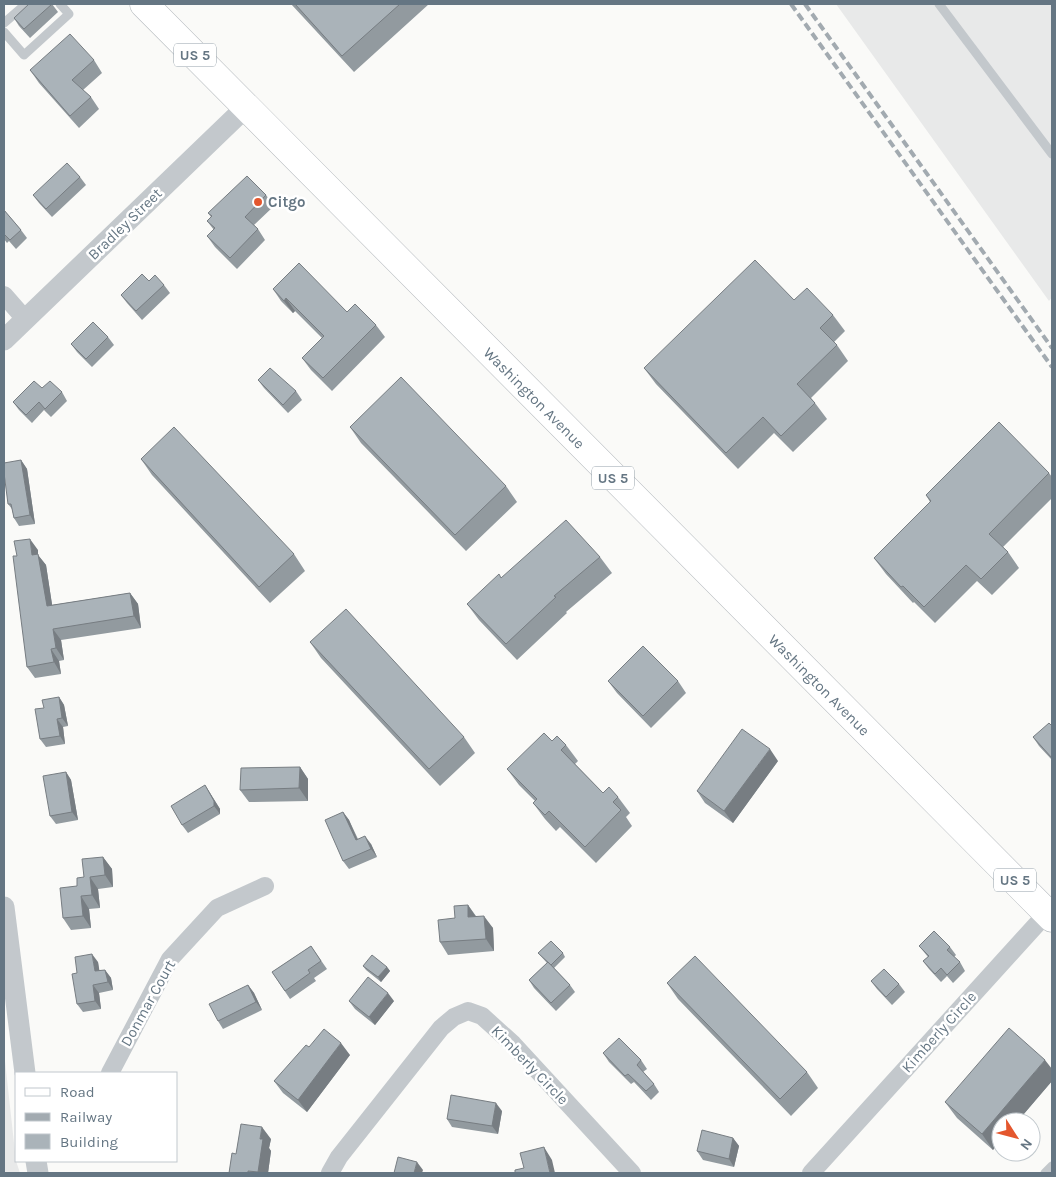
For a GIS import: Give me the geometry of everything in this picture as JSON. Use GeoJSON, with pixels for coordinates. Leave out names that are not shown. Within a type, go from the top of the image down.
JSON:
{"type":"FeatureCollection","features":[{"type":"Feature","properties":{"kind":"main road","name":"Washington Avenue"},"geometry":{"type":"LineString","coordinates":[[144,4],[1050,916]]}},
{"type":"Feature","properties":{"kind":"street","name":"Bradley Street"},"geometry":{"type":"LineString","coordinates":[[4,340],[246,107]]}},
{"type":"Feature","properties":{"kind":"street"},"geometry":{"type":"LineString","coordinates":[[4,295],[25,319]]}},
{"type":"Feature","properties":{"kind":"street","name":"Donmar Court"},"geometry":{"type":"LineString","coordinates":[[111,1072],[170,959],[217,908],[265,886]]}},
{"type":"Feature","properties":{"kind":"street"},"geometry":{"type":"LineString","coordinates":[[4,908],[25,1072]]}},
{"type":"Feature","properties":{"kind":"street","name":"Kimberly Circle"},"geometry":{"type":"LineString","coordinates":[[811,1173],[1050,916]]}},
{"type":"Feature","properties":{"kind":"street","name":"Kimberly Circle"},"geometry":{"type":"LineString","coordinates":[[330,1173],[339,1157],[441,1028],[454,1017],[468,1011],[482,1016],[513,1044],[632,1173]]}},
{"type":"Feature","properties":{"kind":"lane"},"geometry":{"type":"LineString","coordinates":[[4,23],[26,4]]}},
{"type":"Feature","properties":{"kind":"lane"},"geometry":{"type":"LineString","coordinates":[[4,32],[24,55],[69,14],[60,4]]}},
{"type":"Feature","properties":{"kind":"lane"},"geometry":{"type":"LineString","coordinates":[[939,4],[1052,154]]}},
{"type":"Feature","properties":{"kind":"lane"},"geometry":{"type":"LineString","coordinates":[[1045,1173],[1052,1166]]}},
{"type":"Feature","properties":{"kind":"shaded area"},"geometry":{"type":"Polygon","coordinates":[[[836,4],[1052,4],[1052,297],[1049,301],[836,4]]]}},
{"type":"Feature","properties":{"kind":"shaded area"},"geometry":{"type":"Polygon","coordinates":[[[4,1052],[15,1162],[20,1173],[4,1173],[4,1052]]]}},
{"type":"Feature","properties":{"kind":"building"},"geometry":{"type":"Polygon","coordinates":[[[29,4],[52,4],[24,29],[14,18],[29,4]]]}},
{"type":"Feature","properties":{"kind":"building"},"geometry":{"type":"Polygon","coordinates":[[[295,4],[400,4],[342,56],[295,4]]]}},
{"type":"Feature","properties":{"kind":"building"},"geometry":{"type":"Polygon","coordinates":[[[70,34],[94,60],[72,80],[91,97],[70,116],[30,70],[70,34]]]}},
{"type":"Feature","properties":{"kind":"building"},"geometry":{"type":"Polygon","coordinates":[[[67,163],[80,177],[46,209],[33,195],[67,163]]]}},
{"type":"Feature","properties":{"kind":"building"},"geometry":{"type":"Polygon","coordinates":[[[247,176],[266,195],[245,217],[258,229],[230,258],[207,236],[215,228],[207,221],[212,216],[208,213],[247,176]]]}},
{"type":"Feature","properties":{"kind":"building"},"geometry":{"type":"Polygon","coordinates":[[[4,210],[21,230],[10,240],[4,234],[4,210]]]}},
{"type":"Feature","properties":{"kind":"building"},"geometry":{"type":"Polygon","coordinates":[[[755,260],[794,300],[807,288],[833,315],[820,328],[837,345],[797,384],[815,403],[781,436],[763,417],[726,453],[644,368],[755,260]]]}},
{"type":"Feature","properties":{"kind":"building"},"geometry":{"type":"Polygon","coordinates":[[[299,263],[347,312],[355,304],[376,325],[323,378],[302,358],[324,336],[286,298],[284,301],[273,289],[299,263]]]}},
{"type":"Feature","properties":{"kind":"building"},"geometry":{"type":"Polygon","coordinates":[[[142,274],[149,281],[155,275],[164,285],[136,311],[121,295],[142,274]]]}},
{"type":"Feature","properties":{"kind":"building"},"geometry":{"type":"Polygon","coordinates":[[[93,322],[108,337],[86,359],[71,344],[93,322]]]}},
{"type":"Feature","properties":{"kind":"building"},"geometry":{"type":"Polygon","coordinates":[[[270,368],[296,391],[283,405],[258,380],[270,368]]]}},
{"type":"Feature","properties":{"kind":"building"},"geometry":{"type":"Polygon","coordinates":[[[401,377],[506,486],[455,535],[350,427],[401,377]]]}},
{"type":"Feature","properties":{"kind":"building"},"geometry":{"type":"Polygon","coordinates":[[[34,381],[42,388],[50,381],[62,392],[45,409],[39,402],[26,415],[13,402],[34,381]]]}},
{"type":"Feature","properties":{"kind":"building"},"geometry":{"type":"Polygon","coordinates":[[[999,422],[1049,473],[989,534],[1008,552],[981,579],[966,565],[924,607],[903,586],[901,587],[874,558],[931,501],[926,495],[999,422]]]}},
{"type":"Feature","properties":{"kind":"building"},"geometry":{"type":"Polygon","coordinates":[[[174,427],[294,554],[259,587],[141,459],[174,427]]]}},
{"type":"Feature","properties":{"kind":"building"},"geometry":{"type":"Polygon","coordinates":[[[21,460],[30,515],[14,518],[11,504],[8,504],[4,463],[21,460]]]}},
{"type":"Feature","properties":{"kind":"building"},"geometry":{"type":"Polygon","coordinates":[[[566,520],[600,557],[554,596],[556,597],[506,644],[467,604],[499,574],[501,578],[566,520]]]}},
{"type":"Feature","properties":{"kind":"building"},"geometry":{"type":"Polygon","coordinates":[[[30,539],[32,555],[38,554],[47,606],[130,593],[134,616],[53,629],[56,648],[51,649],[54,662],[27,667],[13,556],[17,556],[14,541],[30,539]]]}},
{"type":"Feature","properties":{"kind":"building"},"geometry":{"type":"Polygon","coordinates":[[[346,609],[464,737],[429,769],[310,642],[346,609]]]}},
{"type":"Feature","properties":{"kind":"building"},"geometry":{"type":"Polygon","coordinates":[[[643,646],[678,681],[643,716],[608,681],[643,646]]]}},
{"type":"Feature","properties":{"kind":"building"},"geometry":{"type":"Polygon","coordinates":[[[59,697],[62,718],[57,719],[60,736],[40,739],[35,709],[44,708],[42,700],[59,697]]]}},
{"type":"Feature","properties":{"kind":"building"},"geometry":{"type":"Polygon","coordinates":[[[1049,723],[1052,726],[1052,758],[1033,737],[1049,723]]]}},
{"type":"Feature","properties":{"kind":"building"},"geometry":{"type":"Polygon","coordinates":[[[742,729],[770,749],[724,811],[697,791],[742,729]]]}},
{"type":"Feature","properties":{"kind":"building"},"geometry":{"type":"Polygon","coordinates":[[[544,733],[552,741],[557,736],[566,745],[561,750],[603,793],[609,787],[618,797],[613,802],[621,810],[585,847],[549,811],[545,815],[533,803],[537,799],[507,769],[544,733]]]}},
{"type":"Feature","properties":{"kind":"building"},"geometry":{"type":"Polygon","coordinates":[[[300,767],[299,788],[240,790],[241,768],[300,767]]]}},
{"type":"Feature","properties":{"kind":"building"},"geometry":{"type":"Polygon","coordinates":[[[66,772],[72,812],[50,816],[43,776],[66,772]]]}},
{"type":"Feature","properties":{"kind":"building"},"geometry":{"type":"Polygon","coordinates":[[[205,785],[214,801],[214,806],[182,825],[171,806],[205,785]]]}},
{"type":"Feature","properties":{"kind":"building"},"geometry":{"type":"Polygon","coordinates":[[[343,812],[356,840],[365,836],[371,849],[343,861],[325,820],[343,812]]]}},
{"type":"Feature","properties":{"kind":"building"},"geometry":{"type":"Polygon","coordinates":[[[103,857],[105,875],[90,877],[92,895],[81,896],[83,916],[63,918],[60,888],[77,886],[77,878],[84,877],[82,859],[103,857]]]}},
{"type":"Feature","properties":{"kind":"building"},"geometry":{"type":"Polygon","coordinates":[[[468,905],[468,917],[484,916],[486,939],[440,942],[438,920],[455,918],[454,906],[468,905]]]}},
{"type":"Feature","properties":{"kind":"building"},"geometry":{"type":"Polygon","coordinates":[[[934,931],[950,947],[947,950],[960,962],[947,975],[941,968],[935,974],[923,961],[929,956],[919,946],[934,931]]]}},
{"type":"Feature","properties":{"kind":"building"},"geometry":{"type":"Polygon","coordinates":[[[551,941],[563,953],[551,965],[538,953],[551,941]]]}},
{"type":"Feature","properties":{"kind":"building"},"geometry":{"type":"Polygon","coordinates":[[[311,946],[321,961],[308,970],[310,973],[285,991],[272,972],[311,946]]]}},
{"type":"Feature","properties":{"kind":"building"},"geometry":{"type":"Polygon","coordinates":[[[92,954],[95,971],[105,970],[108,982],[93,985],[95,1001],[77,1004],[72,974],[77,973],[75,957],[92,954]]]}},
{"type":"Feature","properties":{"kind":"building"},"geometry":{"type":"Polygon","coordinates":[[[372,955],[387,967],[378,977],[363,966],[372,955]]]}},
{"type":"Feature","properties":{"kind":"building"},"geometry":{"type":"Polygon","coordinates":[[[695,956],[807,1072],[780,1099],[667,983],[695,956]]]}},
{"type":"Feature","properties":{"kind":"building"},"geometry":{"type":"Polygon","coordinates":[[[548,962],[570,985],[551,1003],[529,980],[548,962]]]}},
{"type":"Feature","properties":{"kind":"building"},"geometry":{"type":"Polygon","coordinates":[[[884,969],[899,984],[886,997],[871,981],[884,969]]]}},
{"type":"Feature","properties":{"kind":"building"},"geometry":{"type":"Polygon","coordinates":[[[368,977],[388,993],[369,1017],[349,1001],[368,977]]]}},
{"type":"Feature","properties":{"kind":"building"},"geometry":{"type":"Polygon","coordinates":[[[248,985],[256,1002],[218,1021],[209,1004],[248,985]]]}},
{"type":"Feature","properties":{"kind":"building"},"geometry":{"type":"Polygon","coordinates":[[[1009,1028],[1045,1060],[1001,1112],[991,1112],[991,1123],[982,1134],[945,1102],[1009,1028]]]}},
{"type":"Feature","properties":{"kind":"building"},"geometry":{"type":"Polygon","coordinates":[[[324,1029],[341,1043],[298,1100],[274,1081],[306,1045],[309,1047],[324,1029]]]}},
{"type":"Feature","properties":{"kind":"building"},"geometry":{"type":"Polygon","coordinates":[[[619,1038],[641,1060],[637,1065],[654,1084],[646,1091],[628,1074],[625,1076],[603,1053],[619,1038]]]}},
{"type":"Feature","properties":{"kind":"building"},"geometry":{"type":"Polygon","coordinates":[[[451,1095],[496,1103],[492,1126],[447,1119],[451,1095]]]}},
{"type":"Feature","properties":{"kind":"building"},"geometry":{"type":"Polygon","coordinates":[[[241,1124],[262,1127],[260,1139],[263,1139],[258,1172],[229,1173],[232,1153],[236,1154],[241,1124]]]}},
{"type":"Feature","properties":{"kind":"building"},"geometry":{"type":"Polygon","coordinates":[[[702,1130],[733,1138],[729,1159],[697,1151],[702,1130]]]}},
{"type":"Feature","properties":{"kind":"building"},"geometry":{"type":"Polygon","coordinates":[[[544,1147],[550,1173],[515,1173],[515,1170],[524,1168],[520,1153],[544,1147]]]}},
{"type":"Feature","properties":{"kind":"building"},"geometry":{"type":"Polygon","coordinates":[[[398,1157],[417,1162],[414,1173],[394,1173],[398,1157]]]}},
{"type":"Feature","properties":{"kind":"railway"},"geometry":{"type":"LineString","coordinates":[[791,4],[1052,367]]}},
{"type":"Feature","properties":{"kind":"railway"},"geometry":{"type":"LineString","coordinates":[[805,4],[1052,348]]}},
{"type":"Feature","properties":{"kind":"place","name":"Citgo"},"geometry":{"type":"Point","coordinates":[258,202]}}]}
